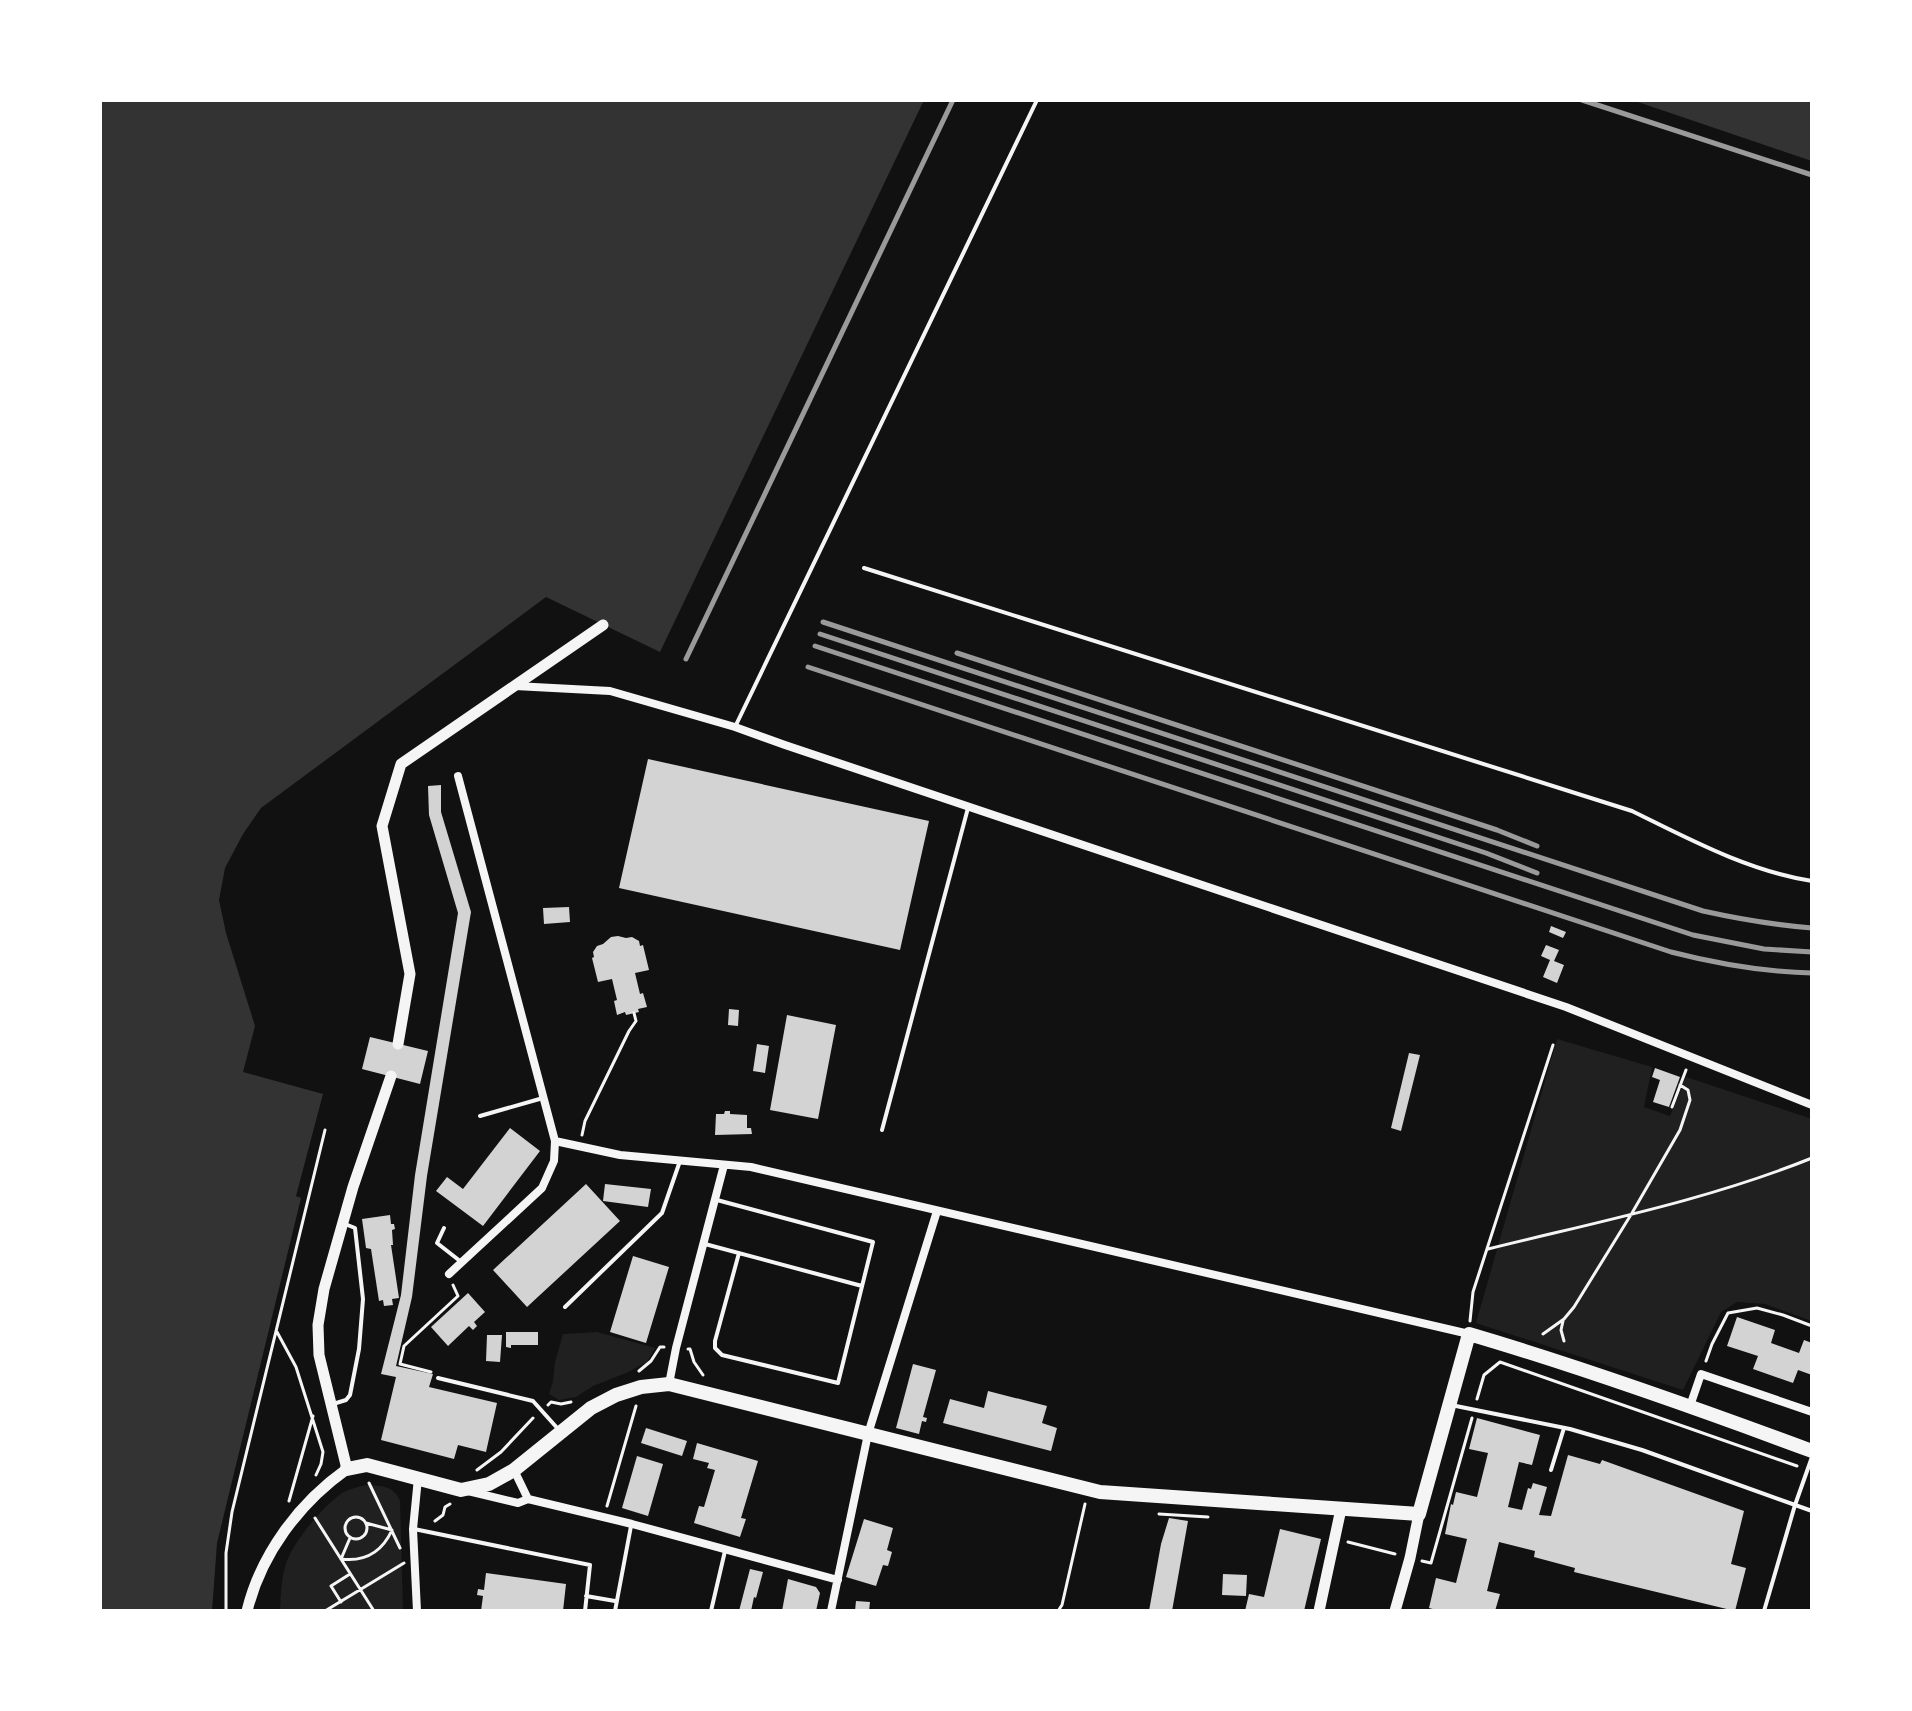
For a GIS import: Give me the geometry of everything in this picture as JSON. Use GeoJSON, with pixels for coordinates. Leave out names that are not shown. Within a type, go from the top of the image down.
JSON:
{"type":"FeatureCollection","features":[{"type":"Feature","properties":{"kind":"main road"},"geometry":{"type":"LineString","coordinates":[[347,1469],[367,1465],[418,1478],[453,1493],[489,1484],[514,1470],[591,1408],[641,1387],[669,1384],[1100,1492],[1419,1514],[1469,1334],[1690,1406],[1812,1451]]}},
{"type":"Feature","properties":{"kind":"street"},"geometry":{"type":"LineString","coordinates":[[398,1044],[410,974],[382,826],[401,764],[603,625]]}},
{"type":"Feature","properties":{"kind":"street"},"geometry":{"type":"LineString","coordinates":[[512,686],[610,691],[735,727],[1566,1007],[1812,1105]]}},
{"type":"Feature","properties":{"kind":"street"},"geometry":{"type":"LineString","coordinates":[[449,1274],[542,1188],[554,1161],[555,1141],[458,776]]}},
{"type":"Feature","properties":{"kind":"street"},"geometry":{"type":"LineString","coordinates":[[247,1611],[261,1571],[275,1545],[306,1505],[326,1484],[347,1469],[319,1355],[318,1325],[324,1289],[342,1224],[391,1076]]}},
{"type":"Feature","properties":{"kind":"street"},"geometry":{"type":"LineString","coordinates":[[555,1141],[620,1155],[751,1167],[1469,1334]]}},
{"type":"Feature","properties":{"kind":"street"},"geometry":{"type":"LineString","coordinates":[[669,1384],[724,1165]]}},
{"type":"Feature","properties":{"kind":"street"},"geometry":{"type":"LineString","coordinates":[[831,1611],[868,1434],[937,1211]]}},
{"type":"Feature","properties":{"kind":"street"},"geometry":{"type":"LineString","coordinates":[[1690,1406],[1701,1374],[1812,1412]]}},
{"type":"Feature","properties":{"kind":"street"},"geometry":{"type":"LineString","coordinates":[[514,1470],[528,1499]]}},
{"type":"Feature","properties":{"kind":"street"},"geometry":{"type":"LineString","coordinates":[[417,1611],[413,1529],[418,1478]]}},
{"type":"Feature","properties":{"kind":"street"},"geometry":{"type":"LineString","coordinates":[[453,1493],[518,1503],[528,1499],[838,1580]]}},
{"type":"Feature","properties":{"kind":"street"},"geometry":{"type":"LineString","coordinates":[[1319,1611],[1341,1509]]}},
{"type":"Feature","properties":{"kind":"street"},"geometry":{"type":"LineString","coordinates":[[1395,1611],[1419,1514]]}},
{"type":"Feature","properties":{"kind":"lane"},"geometry":{"type":"LineString","coordinates":[[735,727],[1037,100]]}},
{"type":"Feature","properties":{"kind":"lane"},"geometry":{"type":"LineString","coordinates":[[864,568],[1632,811],[1707,848],[1789,877],[1812,881]]}},
{"type":"Feature","properties":{"kind":"lane"},"geometry":{"type":"LineString","coordinates":[[882,1130],[968,805]]}},
{"type":"Feature","properties":{"kind":"lane"},"geometry":{"type":"LineString","coordinates":[[480,1116],[543,1098]]}},
{"type":"Feature","properties":{"kind":"lane"},"geometry":{"type":"LineString","coordinates":[[565,1307],[662,1213],[680,1160]]}},
{"type":"Feature","properties":{"kind":"lane"},"geometry":{"type":"LineString","coordinates":[[715,1199],[873,1242],[838,1383],[722,1355],[715,1348],[739,1253]]}},
{"type":"Feature","properties":{"kind":"lane"},"geometry":{"type":"LineString","coordinates":[[331,1405],[346,1400],[350,1395],[359,1349],[363,1299],[355,1228],[342,1224]]}},
{"type":"Feature","properties":{"kind":"lane"},"geometry":{"type":"LineString","coordinates":[[444,1228],[437,1243],[461,1263]]}},
{"type":"Feature","properties":{"kind":"lane"},"geometry":{"type":"LineString","coordinates":[[703,1244],[862,1286]]}},
{"type":"Feature","properties":{"kind":"lane"},"geometry":{"type":"LineString","coordinates":[[438,1378],[533,1401],[561,1431]]}},
{"type":"Feature","properties":{"kind":"lane"},"geometry":{"type":"LineString","coordinates":[[1448,1405],[1564,1428],[1642,1450],[1812,1511]]}},
{"type":"Feature","properties":{"kind":"lane"},"geometry":{"type":"LineString","coordinates":[[1551,1470],[1564,1428]]}},
{"type":"Feature","properties":{"kind":"lane"},"geometry":{"type":"LineString","coordinates":[[1764,1611],[1812,1457]]}},
{"type":"Feature","properties":{"kind":"lane"},"geometry":{"type":"LineString","coordinates":[[615,1611],[632,1524]]}},
{"type":"Feature","properties":{"kind":"lane"},"geometry":{"type":"LineString","coordinates":[[413,1529],[590,1565],[585,1611]]}},
{"type":"Feature","properties":{"kind":"lane"},"geometry":{"type":"LineString","coordinates":[[711,1611],[725,1549]]}},
{"type":"Feature","properties":{"kind":"lane"},"geometry":{"type":"LineString","coordinates":[[586,1596],[616,1602]]}},
{"type":"Feature","properties":{"kind":"path"},"geometry":{"type":"LineString","coordinates":[[585,1121],[636,1021],[634,1013]]}},
{"type":"Feature","properties":{"kind":"path"},"geometry":{"type":"LineString","coordinates":[[1469,1334],[1473,1292],[1553,1045]]}},
{"type":"Feature","properties":{"kind":"path"},"geometry":{"type":"LineString","coordinates":[[1672,1107],[1691,1057]]}},
{"type":"Feature","properties":{"kind":"path"},"geometry":{"type":"LineString","coordinates":[[1543,1334],[1564,1319],[1574,1307],[1680,1130],[1690,1100],[1688,1090],[1680,1085]]}},
{"type":"Feature","properties":{"kind":"path"},"geometry":{"type":"LineString","coordinates":[[226,1611],[226,1553],[232,1512],[325,1130]]}},
{"type":"Feature","properties":{"kind":"path"},"geometry":{"type":"LineString","coordinates":[[1488,1249],[1696,1197],[1812,1158]]}},
{"type":"Feature","properties":{"kind":"path"},"geometry":{"type":"LineString","coordinates":[[438,1378],[437,1373],[400,1364],[404,1346],[458,1296],[449,1274]]}},
{"type":"Feature","properties":{"kind":"path"},"geometry":{"type":"LineString","coordinates":[[1701,1374],[1728,1313],[1757,1308],[1812,1326]]}},
{"type":"Feature","properties":{"kind":"path"},"geometry":{"type":"LineString","coordinates":[[1564,1319],[1561,1330],[1564,1341]]}},
{"type":"Feature","properties":{"kind":"path"},"geometry":{"type":"LineString","coordinates":[[277,1332],[296,1367],[323,1452],[316,1474]]}},
{"type":"Feature","properties":{"kind":"path"},"geometry":{"type":"LineString","coordinates":[[1334,1538],[1431,1563],[1484,1375],[1500,1362],[1809,1470]]}},
{"type":"Feature","properties":{"kind":"path"},"geometry":{"type":"LineString","coordinates":[[603,1517],[641,1387],[641,1370]]}},
{"type":"Feature","properties":{"kind":"path"},"geometry":{"type":"LineString","coordinates":[[289,1502],[313,1416]]}},
{"type":"Feature","properties":{"kind":"path"},"geometry":{"type":"LineString","coordinates":[[369,1483],[405,1557]]}},
{"type":"Feature","properties":{"kind":"path"},"geometry":{"type":"LineString","coordinates":[[445,1507],[449,1505],[453,1493]]}},
{"type":"Feature","properties":{"kind":"path"},"geometry":{"type":"LineString","coordinates":[[414,1510],[424,1510],[423,1519],[428,1524],[435,1522],[443,1515],[453,1493]]}},
{"type":"Feature","properties":{"kind":"path"},"geometry":{"type":"LineString","coordinates":[[1058,1611],[1062,1605],[1085,1504]]}},
{"type":"Feature","properties":{"kind":"path"},"geometry":{"type":"LineString","coordinates":[[306,1505],[374,1611]]}},
{"type":"Feature","properties":{"kind":"path"},"geometry":{"type":"LineString","coordinates":[[1146,1512],[1219,1517]]}},
{"type":"Feature","properties":{"kind":"path"},"geometry":{"type":"LineString","coordinates":[[350,1538],[344,1528],[347,1521],[357,1517],[366,1523],[392,1530]]}},
{"type":"Feature","properties":{"kind":"path"},"geometry":{"type":"LineString","coordinates":[[350,1538],[358,1539],[365,1535],[366,1523]]}},
{"type":"Feature","properties":{"kind":"path"},"geometry":{"type":"LineString","coordinates":[[341,1559],[362,1559],[372,1555],[380,1549],[392,1530]]}},
{"type":"Feature","properties":{"kind":"path"},"geometry":{"type":"LineString","coordinates":[[341,1559],[350,1538]]}},
{"type":"Feature","properties":{"kind":"path"},"geometry":{"type":"LineString","coordinates":[[325,1611],[405,1562],[404,1545]]}},
{"type":"Feature","properties":{"kind":"path"},"geometry":{"type":"LineString","coordinates":[[341,1602],[331,1586],[351,1574]]}},
{"type":"Feature","properties":{"kind":"shaded area"},"geometry":{"type":"Polygon","coordinates":[[[100,100],[924,100],[660,652],[546,597],[261,808],[225,868],[219,900],[255,1026],[243,1072],[323,1094],[296,1196],[301,1198],[217,1543],[212,1611],[100,1611],[100,100]]]}},
{"type":"Feature","properties":{"kind":"shaded area"},"geometry":{"type":"Polygon","coordinates":[[[1632,100],[1812,100],[1812,161],[1791,154],[1632,100]]]}},
{"type":"Feature","properties":{"kind":"shaded area"},"geometry":{"type":"Polygon","coordinates":[[[1557,1039],[1652,1067],[1644,1107],[1670,1116],[1686,1077],[1812,1119],[1812,1321],[1765,1304],[1737,1302],[1721,1312],[1683,1390],[1476,1323],[1557,1039]]]}},
{"type":"Feature","properties":{"kind":"shaded area"},"geometry":{"type":"Polygon","coordinates":[[[597,1332],[655,1348],[647,1362],[576,1397],[559,1400],[549,1394],[563,1334],[597,1332]]]}},
{"type":"Feature","properties":{"kind":"shaded area"},"geometry":{"type":"Polygon","coordinates":[[[366,1485],[391,1489],[400,1501],[403,1611],[280,1611],[284,1573],[296,1544],[310,1524],[335,1499],[366,1485]]]}},
{"type":"Feature","properties":{"kind":"building"},"geometry":{"type":"Polygon","coordinates":[[[648,759],[929,821],[900,950],[619,888],[648,759]]]}},
{"type":"Feature","properties":{"kind":"building"},"geometry":{"type":"Polygon","coordinates":[[[441,785],[441,812],[471,912],[427,1176],[412,1297],[396,1366],[433,1374],[429,1387],[497,1403],[486,1452],[458,1445],[454,1459],[381,1440],[396,1377],[381,1374],[401,1295],[415,1175],[458,913],[429,815],[428,786],[441,785]]]}},
{"type":"Feature","properties":{"kind":"building"},"geometry":{"type":"Polygon","coordinates":[[[569,907],[570,922],[544,924],[543,908],[569,907]]]}},
{"type":"Feature","properties":{"kind":"building"},"geometry":{"type":"Polygon","coordinates":[[[1551,926],[1566,932],[1563,938],[1549,932],[1551,926]]]}},
{"type":"Feature","properties":{"kind":"building"},"geometry":{"type":"Polygon","coordinates":[[[618,936],[632,937],[639,941],[640,946],[643,945],[649,970],[635,973],[647,1007],[626,1015],[625,1012],[617,1015],[612,979],[598,982],[592,958],[597,946],[618,936]]]}},
{"type":"Feature","properties":{"kind":"building"},"geometry":{"type":"Polygon","coordinates":[[[1546,945],[1559,950],[1554,961],[1564,965],[1557,983],[1543,977],[1550,960],[1541,956],[1546,945]]]}},
{"type":"Feature","properties":{"kind":"building"},"geometry":{"type":"Polygon","coordinates":[[[729,1009],[739,1010],[738,1026],[728,1025],[729,1009]]]}},
{"type":"Feature","properties":{"kind":"building"},"geometry":{"type":"Polygon","coordinates":[[[787,1015],[836,1025],[818,1119],[770,1110],[787,1015]]]}},
{"type":"Feature","properties":{"kind":"building"},"geometry":{"type":"Polygon","coordinates":[[[370,1037],[428,1051],[420,1084],[362,1069],[370,1037]]]}},
{"type":"Feature","properties":{"kind":"building"},"geometry":{"type":"Polygon","coordinates":[[[757,1044],[769,1046],[765,1073],[753,1071],[757,1044]]]}},
{"type":"Feature","properties":{"kind":"building"},"geometry":{"type":"Polygon","coordinates":[[[1409,1053],[1420,1055],[1401,1131],[1391,1128],[1409,1053]]]}},
{"type":"Feature","properties":{"kind":"building"},"geometry":{"type":"Polygon","coordinates":[[[1655,1068],[1680,1077],[1669,1107],[1653,1102],[1660,1080],[1652,1077],[1655,1068]]]}},
{"type":"Feature","properties":{"kind":"building"},"geometry":{"type":"Polygon","coordinates":[[[725,1111],[747,1115],[747,1128],[751,1128],[752,1134],[715,1135],[716,1114],[724,1114],[725,1111]]]}},
{"type":"Feature","properties":{"kind":"building"},"geometry":{"type":"Polygon","coordinates":[[[510,1128],[540,1151],[483,1226],[436,1191],[447,1177],[463,1189],[510,1128]]]}},
{"type":"Feature","properties":{"kind":"building"},"geometry":{"type":"Polygon","coordinates":[[[586,1184],[620,1221],[527,1307],[493,1270],[586,1184]]]}},
{"type":"Feature","properties":{"kind":"building"},"geometry":{"type":"Polygon","coordinates":[[[605,1184],[651,1189],[648,1207],[603,1201],[605,1184]]]}},
{"type":"Feature","properties":{"kind":"building"},"geometry":{"type":"Polygon","coordinates":[[[390,1215],[395,1229],[392,1230],[391,1245],[399,1298],[392,1299],[393,1305],[384,1306],[383,1300],[379,1301],[371,1249],[366,1248],[362,1219],[390,1215]]]}},
{"type":"Feature","properties":{"kind":"building"},"geometry":{"type":"Polygon","coordinates":[[[633,1256],[669,1267],[646,1343],[610,1332],[633,1256]]]}},
{"type":"Feature","properties":{"kind":"building"},"geometry":{"type":"Polygon","coordinates":[[[468,1293],[485,1312],[474,1322],[477,1326],[473,1330],[469,1326],[448,1346],[431,1327],[468,1293]]]}},
{"type":"Feature","properties":{"kind":"building"},"geometry":{"type":"Polygon","coordinates":[[[1737,1317],[1775,1330],[1771,1343],[1799,1353],[1804,1340],[1812,1343],[1812,1375],[1798,1370],[1793,1383],[1753,1369],[1758,1356],[1727,1346],[1737,1317]]]}},
{"type":"Feature","properties":{"kind":"building"},"geometry":{"type":"Polygon","coordinates":[[[506,1332],[538,1332],[538,1345],[506,1347],[506,1332]]]}},
{"type":"Feature","properties":{"kind":"building"},"geometry":{"type":"Polygon","coordinates":[[[487,1335],[502,1335],[500,1362],[486,1361],[487,1335]]]}},
{"type":"Feature","properties":{"kind":"building"},"geometry":{"type":"Polygon","coordinates":[[[913,1364],[936,1370],[923,1417],[927,1418],[926,1422],[922,1421],[919,1434],[896,1428],[913,1364]]]}},
{"type":"Feature","properties":{"kind":"building"},"geometry":{"type":"Polygon","coordinates":[[[988,1391],[1047,1406],[1042,1423],[1057,1428],[1051,1451],[943,1423],[950,1399],[984,1408],[988,1391]]]}},
{"type":"Feature","properties":{"kind":"building"},"geometry":{"type":"Polygon","coordinates":[[[1477,1418],[1540,1435],[1532,1465],[1519,1462],[1508,1507],[1522,1510],[1528,1488],[1531,1489],[1533,1483],[1547,1487],[1539,1515],[1551,1516],[1568,1455],[1600,1464],[1602,1460],[1744,1511],[1731,1564],[1746,1568],[1735,1611],[1574,1572],[1575,1568],[1534,1557],[1535,1551],[1499,1542],[1487,1591],[1500,1594],[1495,1611],[1440,1611],[1429,1608],[1436,1578],[1456,1583],[1467,1539],[1445,1534],[1456,1492],[1477,1497],[1488,1453],[1469,1449],[1477,1418]]]}},
{"type":"Feature","properties":{"kind":"building"},"geometry":{"type":"Polygon","coordinates":[[[646,1428],[687,1441],[682,1456],[641,1443],[646,1428]]]}},
{"type":"Feature","properties":{"kind":"building"},"geometry":{"type":"Polygon","coordinates":[[[697,1443],[758,1461],[741,1518],[746,1519],[740,1537],[694,1523],[699,1506],[704,1507],[715,1470],[707,1468],[709,1463],[693,1459],[697,1443]]]}},
{"type":"Feature","properties":{"kind":"building"},"geometry":{"type":"Polygon","coordinates":[[[637,1456],[663,1464],[648,1516],[622,1508],[637,1456]]]}},
{"type":"Feature","properties":{"kind":"building"},"geometry":{"type":"Polygon","coordinates":[[[1169,1518],[1188,1521],[1172,1611],[1149,1611],[1161,1544],[1169,1518]]]}},
{"type":"Feature","properties":{"kind":"building"},"geometry":{"type":"Polygon","coordinates":[[[864,1519],[893,1528],[887,1550],[892,1552],[888,1566],[883,1565],[876,1586],[846,1577],[864,1519]]]}},
{"type":"Feature","properties":{"kind":"building"},"geometry":{"type":"Polygon","coordinates":[[[1280,1529],[1321,1539],[1304,1611],[1245,1611],[1249,1594],[1264,1597],[1280,1529]]]}},
{"type":"Feature","properties":{"kind":"building"},"geometry":{"type":"Polygon","coordinates":[[[750,1569],[763,1572],[751,1611],[739,1611],[750,1569]]]}},
{"type":"Feature","properties":{"kind":"building"},"geometry":{"type":"Polygon","coordinates":[[[486,1573],[566,1584],[563,1611],[481,1611],[483,1596],[477,1595],[478,1589],[484,1590],[486,1573]]]}},
{"type":"Feature","properties":{"kind":"building"},"geometry":{"type":"Polygon","coordinates":[[[1223,1574],[1247,1575],[1246,1596],[1222,1595],[1223,1574]]]}},
{"type":"Feature","properties":{"kind":"building"},"geometry":{"type":"Polygon","coordinates":[[[788,1579],[816,1587],[820,1593],[816,1611],[782,1611],[788,1579]]]}},
{"type":"Feature","properties":{"kind":"building"},"geometry":{"type":"Polygon","coordinates":[[[856,1601],[870,1602],[869,1611],[855,1611],[856,1601]]]}},
{"type":"Feature","properties":{"kind":"railway"},"geometry":{"type":"LineString","coordinates":[[686,659],[953,100]]}},
{"type":"Feature","properties":{"kind":"railway"},"geometry":{"type":"LineString","coordinates":[[1582,100],[1812,175]]}},
{"type":"Feature","properties":{"kind":"railway"},"geometry":{"type":"LineString","coordinates":[[823,622],[1703,911],[1812,928]]}},
{"type":"Feature","properties":{"kind":"railway"},"geometry":{"type":"LineString","coordinates":[[820,634],[1486,853],[1537,873]]}},
{"type":"Feature","properties":{"kind":"railway"},"geometry":{"type":"LineString","coordinates":[[815,646],[1693,935],[1764,949],[1812,952]]}},
{"type":"Feature","properties":{"kind":"railway"},"geometry":{"type":"LineString","coordinates":[[957,653],[1497,830],[1537,846]]}},
{"type":"Feature","properties":{"kind":"railway"},"geometry":{"type":"LineString","coordinates":[[808,667],[1671,952],[1741,967],[1812,973]]}}]}
